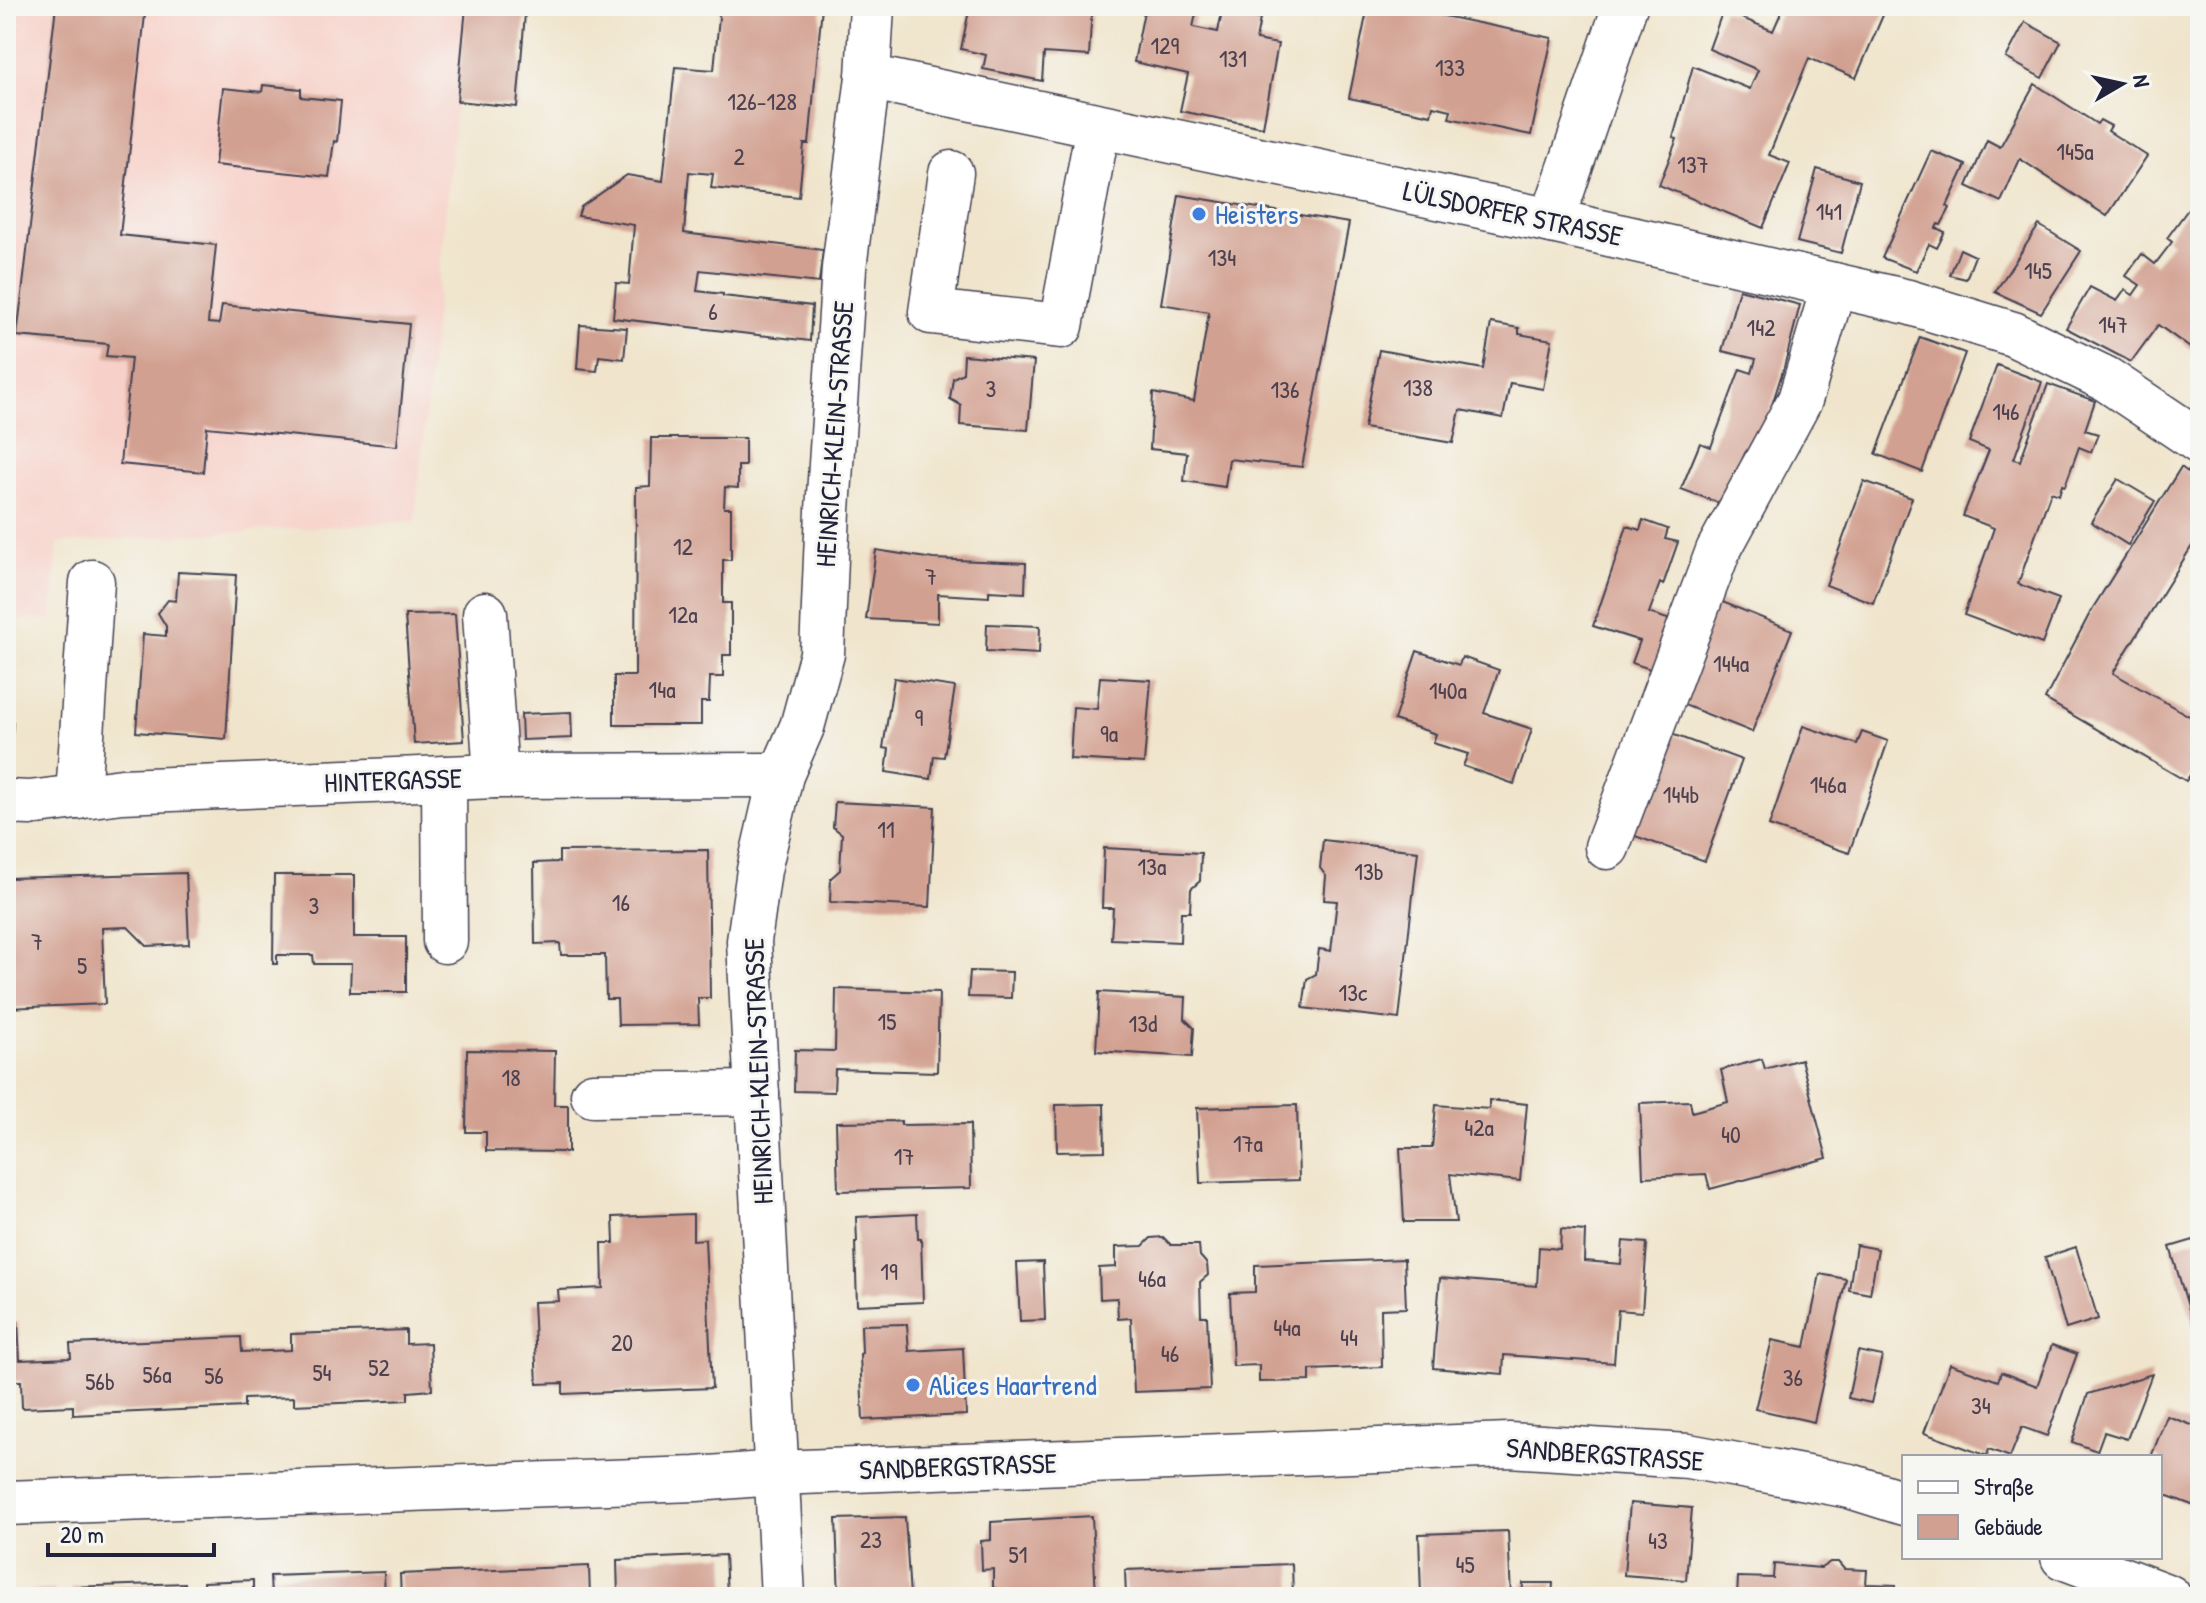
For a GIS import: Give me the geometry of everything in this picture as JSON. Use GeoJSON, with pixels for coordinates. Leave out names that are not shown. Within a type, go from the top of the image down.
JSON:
{"type":"FeatureCollection","features":[{"type":"Feature","properties":{"kind":"street"},"geometry":{"type":"LineString","coordinates":[[868,77],[872,6]]}},
{"type":"Feature","properties":{"kind":"street"},"geometry":{"type":"LineString","coordinates":[[1552,221],[1625,6]]}},
{"type":"Feature","properties":{"kind":"street","name":"LÜLSDORFER STRASSE"},"geometry":{"type":"LineString","coordinates":[[868,77],[1552,221],[1908,302],[2013,334],[2106,379],[2200,442]]}},
{"type":"Feature","properties":{"kind":"street","name":"HEINRICH-KLEIN-STRASSE"},"geometry":{"type":"LineString","coordinates":[[783,1597],[749,941],[759,870],[781,775],[802,727],[822,654],[844,268],[868,77]]}},
{"type":"Feature","properties":{"kind":"street"},"geometry":{"type":"LineString","coordinates":[[951,173],[931,312],[1061,326],[1098,126]]}},
{"type":"Feature","properties":{"kind":"street"},"geometry":{"type":"LineString","coordinates":[[1607,847],[1718,551],[1800,400],[1834,285]]}},
{"type":"Feature","properties":{"kind":"street"},"geometry":{"type":"LineString","coordinates":[[78,797],[92,582]]}},
{"type":"Feature","properties":{"kind":"street"},"geometry":{"type":"LineString","coordinates":[[485,614],[496,776]]}},
{"type":"Feature","properties":{"kind":"street","name":"HINTERGASSE"},"geometry":{"type":"LineString","coordinates":[[6,802],[30,803],[122,791],[496,776],[781,775]]}},
{"type":"Feature","properties":{"kind":"street"},"geometry":{"type":"LineString","coordinates":[[444,778],[445,941]]}},
{"type":"Feature","properties":{"kind":"street"},"geometry":{"type":"LineString","coordinates":[[593,1095],[757,1093]]}},
{"type":"Feature","properties":{"kind":"street","name":"SANDBERGSTRASSE"},"geometry":{"type":"LineString","coordinates":[[6,1503],[696,1479],[776,1473],[1509,1445],[1688,1456],[1850,1486],[1902,1502]]}},
{"type":"Feature","properties":{"kind":"street"},"geometry":{"type":"LineString","coordinates":[[2068,1559],[2169,1597]]}},
{"type":"Feature","properties":{"kind":"shaded area"},"geometry":{"type":"Polygon","coordinates":[[[6,6],[466,6],[415,521],[58,543],[51,619],[6,619],[6,6]]]}},
{"type":"Feature","properties":{"kind":"building"},"geometry":{"type":"Polygon","coordinates":[[[56,6],[146,6],[120,235],[216,245],[208,323],[219,324],[222,305],[409,324],[397,446],[207,427],[203,472],[120,464],[131,358],[106,356],[108,344],[17,336],[56,6]]]}},
{"type":"Feature","properties":{"kind":"building"},"geometry":{"type":"Polygon","coordinates":[[[720,6],[822,6],[809,144],[804,144],[799,197],[711,188],[713,174],[689,172],[684,233],[823,250],[819,283],[700,270],[697,291],[812,306],[810,341],[613,318],[616,283],[629,284],[634,225],[578,216],[581,207],[627,175],[663,181],[675,67],[714,70],[720,6]]]}},
{"type":"Feature","properties":{"kind":"building"},"geometry":{"type":"Polygon","coordinates":[[[970,6],[1021,6],[1046,11],[1047,6],[1092,6],[1089,56],[1044,53],[1042,81],[983,69],[986,55],[961,49],[970,6]]]}},
{"type":"Feature","properties":{"kind":"building"},"geometry":{"type":"Polygon","coordinates":[[[1145,6],[1198,6],[1193,27],[1218,32],[1222,12],[1260,19],[1256,40],[1278,44],[1263,127],[1180,111],[1188,74],[1134,62],[1145,6]]]}},
{"type":"Feature","properties":{"kind":"building"},"geometry":{"type":"Polygon","coordinates":[[[1368,6],[1395,6],[1552,38],[1531,135],[1449,118],[1451,110],[1433,106],[1431,115],[1349,98],[1368,6]]]}},
{"type":"Feature","properties":{"kind":"building"},"geometry":{"type":"Polygon","coordinates":[[[1784,6],[1887,6],[1856,78],[1809,58],[1769,155],[1790,163],[1763,228],[1659,185],[1677,139],[1673,138],[1693,66],[1750,89],[1758,70],[1709,49],[1723,10],[1773,31],[1784,6]]]}},
{"type":"Feature","properties":{"kind":"building"},"geometry":{"type":"Polygon","coordinates":[[[466,7],[525,14],[517,107],[457,101],[466,7]]]}},
{"type":"Feature","properties":{"kind":"building"},"geometry":{"type":"Polygon","coordinates":[[[2025,22],[2061,42],[2042,78],[2006,58],[2025,22]]]}},
{"type":"Feature","properties":{"kind":"building"},"geometry":{"type":"Polygon","coordinates":[[[2035,84],[2097,124],[2100,120],[2111,126],[2108,131],[2147,156],[2107,216],[2020,159],[2001,202],[1967,186],[1987,140],[2000,147],[2035,84]]]}},
{"type":"Feature","properties":{"kind":"building"},"geometry":{"type":"Polygon","coordinates":[[[263,85],[301,89],[301,97],[341,101],[337,142],[334,141],[329,177],[215,165],[223,88],[262,92],[263,85]]]}},
{"type":"Feature","properties":{"kind":"building"},"geometry":{"type":"Polygon","coordinates":[[[1931,151],[1966,165],[1947,206],[1950,208],[1936,228],[1945,232],[1937,248],[1929,244],[1916,271],[1882,258],[1931,151]]]}},
{"type":"Feature","properties":{"kind":"building"},"geometry":{"type":"Polygon","coordinates":[[[1817,169],[1860,181],[1841,253],[1797,242],[1817,169]]]}},
{"type":"Feature","properties":{"kind":"building"},"geometry":{"type":"Polygon","coordinates":[[[2200,193],[2200,355],[2158,325],[2131,362],[2066,328],[2090,287],[2117,301],[2125,290],[2133,295],[2140,285],[2126,276],[2142,254],[2155,264],[2172,242],[2167,238],[2200,193]]]}},
{"type":"Feature","properties":{"kind":"building"},"geometry":{"type":"Polygon","coordinates":[[[1179,195],[1349,223],[1302,467],[1229,459],[1225,487],[1184,481],[1187,453],[1150,449],[1153,393],[1194,401],[1209,312],[1161,304],[1179,195]]]}},
{"type":"Feature","properties":{"kind":"building"},"geometry":{"type":"Polygon","coordinates":[[[2039,225],[2081,251],[2041,313],[1995,292],[2039,225]]]}},
{"type":"Feature","properties":{"kind":"building"},"geometry":{"type":"Polygon","coordinates":[[[1960,249],[1975,256],[1966,279],[1950,275],[1960,249]]]}},
{"type":"Feature","properties":{"kind":"building"},"geometry":{"type":"Polygon","coordinates":[[[1739,289],[1800,305],[1762,436],[1745,453],[1724,505],[1681,489],[1700,443],[1711,447],[1740,369],[1752,373],[1756,359],[1722,351],[1739,289]]]}},
{"type":"Feature","properties":{"kind":"building"},"geometry":{"type":"Polygon","coordinates":[[[1491,323],[1519,328],[1519,334],[1552,340],[1543,389],[1510,383],[1503,418],[1460,410],[1453,443],[1364,428],[1379,350],[1483,369],[1491,323]]]}},
{"type":"Feature","properties":{"kind":"building"},"geometry":{"type":"Polygon","coordinates":[[[580,325],[627,328],[624,359],[599,356],[597,371],[577,369],[580,325]]]}},
{"type":"Feature","properties":{"kind":"building"},"geometry":{"type":"Polygon","coordinates":[[[1920,337],[1965,353],[1922,472],[1876,454],[1920,337]]]}},
{"type":"Feature","properties":{"kind":"building"},"geometry":{"type":"Polygon","coordinates":[[[964,355],[1034,361],[1028,430],[960,425],[961,405],[950,399],[953,378],[963,373],[964,355]]]}},
{"type":"Feature","properties":{"kind":"building"},"geometry":{"type":"Polygon","coordinates":[[[1997,365],[2042,382],[2014,459],[2020,461],[2048,384],[2095,401],[2085,430],[2098,434],[2091,452],[2079,447],[2065,486],[2062,485],[2059,495],[2051,492],[2018,584],[2059,599],[2042,644],[1964,615],[1994,528],[1963,516],[1989,450],[1969,442],[1997,365]]]}},
{"type":"Feature","properties":{"kind":"building"},"geometry":{"type":"Polygon","coordinates":[[[651,438],[745,438],[745,466],[738,466],[738,488],[725,487],[724,508],[731,508],[731,560],[723,560],[723,603],[731,603],[731,655],[723,655],[723,677],[710,677],[709,702],[701,702],[701,725],[614,725],[614,676],[635,676],[636,487],[650,486],[651,438]]]}},
{"type":"Feature","properties":{"kind":"building"},"geometry":{"type":"Polygon","coordinates":[[[2181,467],[2200,481],[2200,533],[2113,673],[2200,722],[2200,781],[2190,775],[2186,781],[2045,699],[2091,611],[2181,467]]]}},
{"type":"Feature","properties":{"kind":"building"},"geometry":{"type":"Polygon","coordinates":[[[2118,479],[2155,501],[2128,545],[2091,522],[2118,479]]]}},
{"type":"Feature","properties":{"kind":"building"},"geometry":{"type":"Polygon","coordinates":[[[1864,481],[1912,498],[1873,603],[1826,585],[1864,481]]]}},
{"type":"Feature","properties":{"kind":"building"},"geometry":{"type":"Polygon","coordinates":[[[1643,520],[1668,529],[1665,539],[1678,542],[1649,613],[1677,622],[1656,671],[1632,663],[1640,641],[1593,626],[1627,526],[1640,530],[1643,520]]]}},
{"type":"Feature","properties":{"kind":"building"},"geometry":{"type":"Polygon","coordinates":[[[876,550],[933,559],[1026,563],[1025,593],[989,591],[989,597],[938,594],[938,623],[866,619],[876,550]]]}},
{"type":"Feature","properties":{"kind":"building"},"geometry":{"type":"Polygon","coordinates":[[[178,572],[236,575],[226,739],[136,732],[143,634],[166,636],[166,626],[158,613],[168,600],[176,601],[178,572]]]}},
{"type":"Feature","properties":{"kind":"building"},"geometry":{"type":"Polygon","coordinates":[[[1710,597],[1792,630],[1752,732],[1669,699],[1710,597]]]}},
{"type":"Feature","properties":{"kind":"building"},"geometry":{"type":"Polygon","coordinates":[[[455,614],[464,741],[414,744],[405,615],[455,614]]]}},
{"type":"Feature","properties":{"kind":"building"},"geometry":{"type":"Polygon","coordinates":[[[987,624],[1040,626],[1039,654],[986,651],[987,624]]]}},
{"type":"Feature","properties":{"kind":"building"},"geometry":{"type":"Polygon","coordinates":[[[1417,651],[1459,665],[1462,657],[1499,670],[1484,713],[1532,729],[1514,784],[1463,766],[1468,754],[1433,743],[1436,734],[1394,720],[1417,651]]]}},
{"type":"Feature","properties":{"kind":"building"},"geometry":{"type":"Polygon","coordinates":[[[1100,677],[1151,680],[1144,763],[1070,759],[1073,707],[1097,709],[1100,677]]]}},
{"type":"Feature","properties":{"kind":"building"},"geometry":{"type":"Polygon","coordinates":[[[894,678],[955,687],[944,757],[934,756],[931,779],[886,772],[889,749],[883,748],[894,678]]]}},
{"type":"Feature","properties":{"kind":"building"},"geometry":{"type":"Polygon","coordinates":[[[571,712],[572,738],[522,740],[521,714],[571,712]]]}},
{"type":"Feature","properties":{"kind":"building"},"geometry":{"type":"Polygon","coordinates":[[[6,722],[13,723],[9,774],[6,774],[6,722]]]}},
{"type":"Feature","properties":{"kind":"building"},"geometry":{"type":"Polygon","coordinates":[[[1803,726],[1857,744],[1862,732],[1888,741],[1849,853],[1769,826],[1803,726]]]}},
{"type":"Feature","properties":{"kind":"building"},"geometry":{"type":"Polygon","coordinates":[[[1658,729],[1742,760],[1705,861],[1621,831],[1658,729]]]}},
{"type":"Feature","properties":{"kind":"building"},"geometry":{"type":"Polygon","coordinates":[[[835,802],[935,807],[930,907],[830,902],[831,878],[840,870],[842,834],[833,827],[835,802]]]}},
{"type":"Feature","properties":{"kind":"building"},"geometry":{"type":"Polygon","coordinates":[[[1323,840],[1418,851],[1399,1019],[1303,1008],[1307,979],[1316,974],[1319,949],[1331,951],[1337,901],[1324,900],[1326,876],[1320,868],[1323,840]]]}},
{"type":"Feature","properties":{"kind":"building"},"geometry":{"type":"Polygon","coordinates":[[[1104,848],[1201,853],[1200,881],[1191,889],[1190,912],[1181,912],[1180,942],[1111,939],[1113,908],[1102,908],[1104,848]]]}},
{"type":"Feature","properties":{"kind":"building"},"geometry":{"type":"Polygon","coordinates":[[[708,850],[710,998],[698,998],[699,1024],[618,1025],[617,999],[606,999],[605,955],[561,955],[560,943],[535,944],[534,863],[559,862],[559,851],[708,850]]]}},
{"type":"Feature","properties":{"kind":"building"},"geometry":{"type":"Polygon","coordinates":[[[186,873],[189,944],[147,946],[128,927],[102,928],[105,1004],[6,1008],[6,887],[10,887],[10,878],[186,873]]]}},
{"type":"Feature","properties":{"kind":"building"},"geometry":{"type":"Polygon","coordinates":[[[274,875],[354,875],[354,937],[406,937],[406,992],[350,992],[351,964],[314,964],[313,955],[277,955],[277,964],[273,964],[274,875]]]}},
{"type":"Feature","properties":{"kind":"building"},"geometry":{"type":"Polygon","coordinates":[[[970,971],[1012,972],[1011,998],[968,997],[970,971]]]}},
{"type":"Feature","properties":{"kind":"building"},"geometry":{"type":"Polygon","coordinates":[[[836,989],[939,992],[937,1072],[835,1069],[834,1092],[794,1091],[795,1050],[835,1051],[836,989]]]}},
{"type":"Feature","properties":{"kind":"building"},"geometry":{"type":"Polygon","coordinates":[[[1099,992],[1186,997],[1185,1019],[1194,1028],[1192,1057],[1096,1051],[1099,992]]]}},
{"type":"Feature","properties":{"kind":"building"},"geometry":{"type":"Polygon","coordinates":[[[467,1050],[555,1051],[554,1105],[568,1105],[568,1152],[486,1151],[486,1132],[466,1132],[467,1050]]]}},
{"type":"Feature","properties":{"kind":"building"},"geometry":{"type":"Polygon","coordinates":[[[1762,1059],[1765,1069],[1801,1059],[1827,1158],[1710,1189],[1706,1174],[1643,1177],[1640,1103],[1690,1101],[1692,1112],[1728,1102],[1721,1070],[1762,1059]]]}},
{"type":"Feature","properties":{"kind":"building"},"geometry":{"type":"Polygon","coordinates":[[[1489,1100],[1527,1104],[1520,1181],[1450,1174],[1456,1222],[1404,1222],[1400,1148],[1432,1148],[1436,1105],[1489,1109],[1489,1100]]]}},
{"type":"Feature","properties":{"kind":"building"},"geometry":{"type":"Polygon","coordinates":[[[1104,1104],[1105,1151],[1057,1152],[1056,1105],[1104,1104]]]}},
{"type":"Feature","properties":{"kind":"building"},"geometry":{"type":"Polygon","coordinates":[[[1297,1105],[1299,1180],[1200,1183],[1197,1108],[1297,1105]]]}},
{"type":"Feature","properties":{"kind":"building"},"geometry":{"type":"Polygon","coordinates":[[[901,1121],[901,1125],[970,1124],[971,1188],[838,1191],[836,1122],[901,1121]]]}},
{"type":"Feature","properties":{"kind":"building"},"geometry":{"type":"Polygon","coordinates":[[[693,1214],[693,1240],[705,1239],[712,1388],[563,1394],[563,1383],[537,1384],[533,1302],[559,1301],[558,1290],[603,1288],[602,1243],[614,1243],[613,1217],[693,1214]]]}},
{"type":"Feature","properties":{"kind":"building"},"geometry":{"type":"Polygon","coordinates":[[[917,1214],[923,1302],[857,1305],[856,1217],[917,1214]]]}},
{"type":"Feature","properties":{"kind":"building"},"geometry":{"type":"Polygon","coordinates":[[[1561,1229],[1585,1231],[1584,1261],[1621,1264],[1623,1241],[1647,1243],[1642,1312],[1618,1310],[1614,1363],[1504,1355],[1503,1374],[1433,1368],[1440,1278],[1537,1286],[1539,1247],[1560,1249],[1561,1229]]]}},
{"type":"Feature","properties":{"kind":"building"},"geometry":{"type":"Polygon","coordinates":[[[1163,1237],[1171,1245],[1199,1245],[1200,1256],[1207,1264],[1208,1275],[1200,1282],[1201,1316],[1207,1316],[1210,1389],[1134,1392],[1131,1318],[1118,1319],[1117,1298],[1100,1299],[1099,1268],[1116,1267],[1116,1247],[1143,1246],[1151,1238],[1163,1237]]]}},
{"type":"Feature","properties":{"kind":"building"},"geometry":{"type":"Polygon","coordinates":[[[2200,1238],[2200,1325],[2194,1326],[2170,1247],[2200,1238]]]}},
{"type":"Feature","properties":{"kind":"building"},"geometry":{"type":"Polygon","coordinates":[[[1856,1245],[1878,1249],[1870,1294],[1849,1290],[1856,1245]]]}},
{"type":"Feature","properties":{"kind":"building"},"geometry":{"type":"Polygon","coordinates":[[[2076,1247],[2098,1319],[2066,1329],[2045,1257],[2076,1247]]]}},
{"type":"Feature","properties":{"kind":"building"},"geometry":{"type":"Polygon","coordinates":[[[1404,1259],[1406,1308],[1381,1309],[1382,1367],[1310,1370],[1310,1381],[1259,1382],[1259,1365],[1233,1366],[1230,1293],[1255,1292],[1255,1265],[1404,1259]]]}},
{"type":"Feature","properties":{"kind":"building"},"geometry":{"type":"Polygon","coordinates":[[[1043,1262],[1045,1320],[1020,1321],[1017,1263],[1043,1262]]]}},
{"type":"Feature","properties":{"kind":"building"},"geometry":{"type":"Polygon","coordinates":[[[1820,1274],[1846,1279],[1814,1422],[1755,1409],[1772,1340],[1805,1347],[1820,1274]]]}},
{"type":"Feature","properties":{"kind":"building"},"geometry":{"type":"Polygon","coordinates":[[[6,1322],[18,1322],[20,1360],[71,1358],[70,1344],[241,1337],[242,1352],[291,1350],[291,1334],[406,1330],[406,1344],[430,1343],[432,1390],[408,1392],[408,1400],[294,1405],[294,1397],[244,1399],[244,1407],[73,1415],[73,1406],[22,1408],[21,1381],[6,1381],[6,1322]]]}},
{"type":"Feature","properties":{"kind":"building","name":"Alices Haartrend"},"geometry":{"type":"Polygon","coordinates":[[[907,1324],[909,1351],[963,1348],[966,1415],[863,1420],[861,1325],[907,1324]]]}},
{"type":"Feature","properties":{"kind":"building"},"geometry":{"type":"Polygon","coordinates":[[[2052,1345],[2077,1354],[2047,1436],[2022,1427],[2011,1455],[1989,1449],[1984,1455],[1924,1433],[1950,1364],[1998,1381],[2001,1372],[2037,1386],[2052,1345]]]}},
{"type":"Feature","properties":{"kind":"building"},"geometry":{"type":"Polygon","coordinates":[[[1858,1351],[1882,1356],[1871,1403],[1848,1398],[1858,1351]]]}},
{"type":"Feature","properties":{"kind":"building"},"geometry":{"type":"Polygon","coordinates":[[[2152,1374],[2127,1439],[2104,1432],[2097,1451],[2072,1442],[2088,1394],[2152,1374]]]}},
{"type":"Feature","properties":{"kind":"building"},"geometry":{"type":"Polygon","coordinates":[[[2167,1416],[2200,1428],[2200,1508],[2162,1494],[2162,1455],[2152,1455],[2167,1416]]]}},
{"type":"Feature","properties":{"kind":"building"},"geometry":{"type":"Polygon","coordinates":[[[1630,1503],[1692,1508],[1686,1580],[1624,1575],[1630,1503]]]}},
{"type":"Feature","properties":{"kind":"building"},"geometry":{"type":"Polygon","coordinates":[[[1092,1516],[1096,1597],[995,1597],[993,1569],[982,1570],[981,1541],[991,1540],[991,1522],[1092,1516]]]}},
{"type":"Feature","properties":{"kind":"building"},"geometry":{"type":"Polygon","coordinates":[[[905,1517],[910,1597],[839,1597],[836,1519],[905,1517]]]}},
{"type":"Feature","properties":{"kind":"building"},"geometry":{"type":"Polygon","coordinates":[[[1508,1531],[1511,1597],[1421,1597],[1419,1534],[1508,1531]]]}},
{"type":"Feature","properties":{"kind":"building"},"geometry":{"type":"Polygon","coordinates":[[[725,1555],[727,1597],[618,1597],[617,1560],[725,1555]]]}},
{"type":"Feature","properties":{"kind":"building"},"geometry":{"type":"Polygon","coordinates":[[[1830,1562],[1838,1562],[1844,1569],[1867,1570],[1866,1584],[1896,1585],[1896,1590],[1910,1591],[1923,1597],[1737,1597],[1738,1577],[1773,1578],[1774,1564],[1821,1568],[1830,1562]]]}},
{"type":"Feature","properties":{"kind":"building"},"geometry":{"type":"Polygon","coordinates":[[[1292,1564],[1293,1597],[1126,1597],[1125,1570],[1292,1564]]]}},
{"type":"Feature","properties":{"kind":"building"},"geometry":{"type":"Polygon","coordinates":[[[589,1566],[590,1597],[401,1597],[400,1574],[589,1566]]]}},
{"type":"Feature","properties":{"kind":"building"},"geometry":{"type":"Polygon","coordinates":[[[384,1572],[385,1597],[271,1597],[270,1576],[384,1572]]]}},
{"type":"Feature","properties":{"kind":"building"},"geometry":{"type":"Polygon","coordinates":[[[253,1580],[253,1597],[204,1597],[203,1582],[253,1580]]]}},
{"type":"Feature","properties":{"kind":"building"},"geometry":{"type":"Polygon","coordinates":[[[185,1583],[186,1597],[73,1597],[72,1587],[185,1583]]]}},
{"type":"Feature","properties":{"kind":"building"},"geometry":{"type":"Polygon","coordinates":[[[1523,1583],[1553,1583],[1552,1597],[1522,1597],[1523,1583]]]}},
{"type":"Feature","properties":{"kind":"building"},"geometry":{"type":"Polygon","coordinates":[[[54,1590],[54,1597],[29,1597],[29,1591],[54,1590]]]}},
{"type":"Feature","properties":{"kind":"place","name":"Heisters"},"geometry":{"type":"Point","coordinates":[1199,214]}},
{"type":"Feature","properties":{"kind":"place","name":"Alices Haartrend"},"geometry":{"type":"Point","coordinates":[913,1385]}}]}
